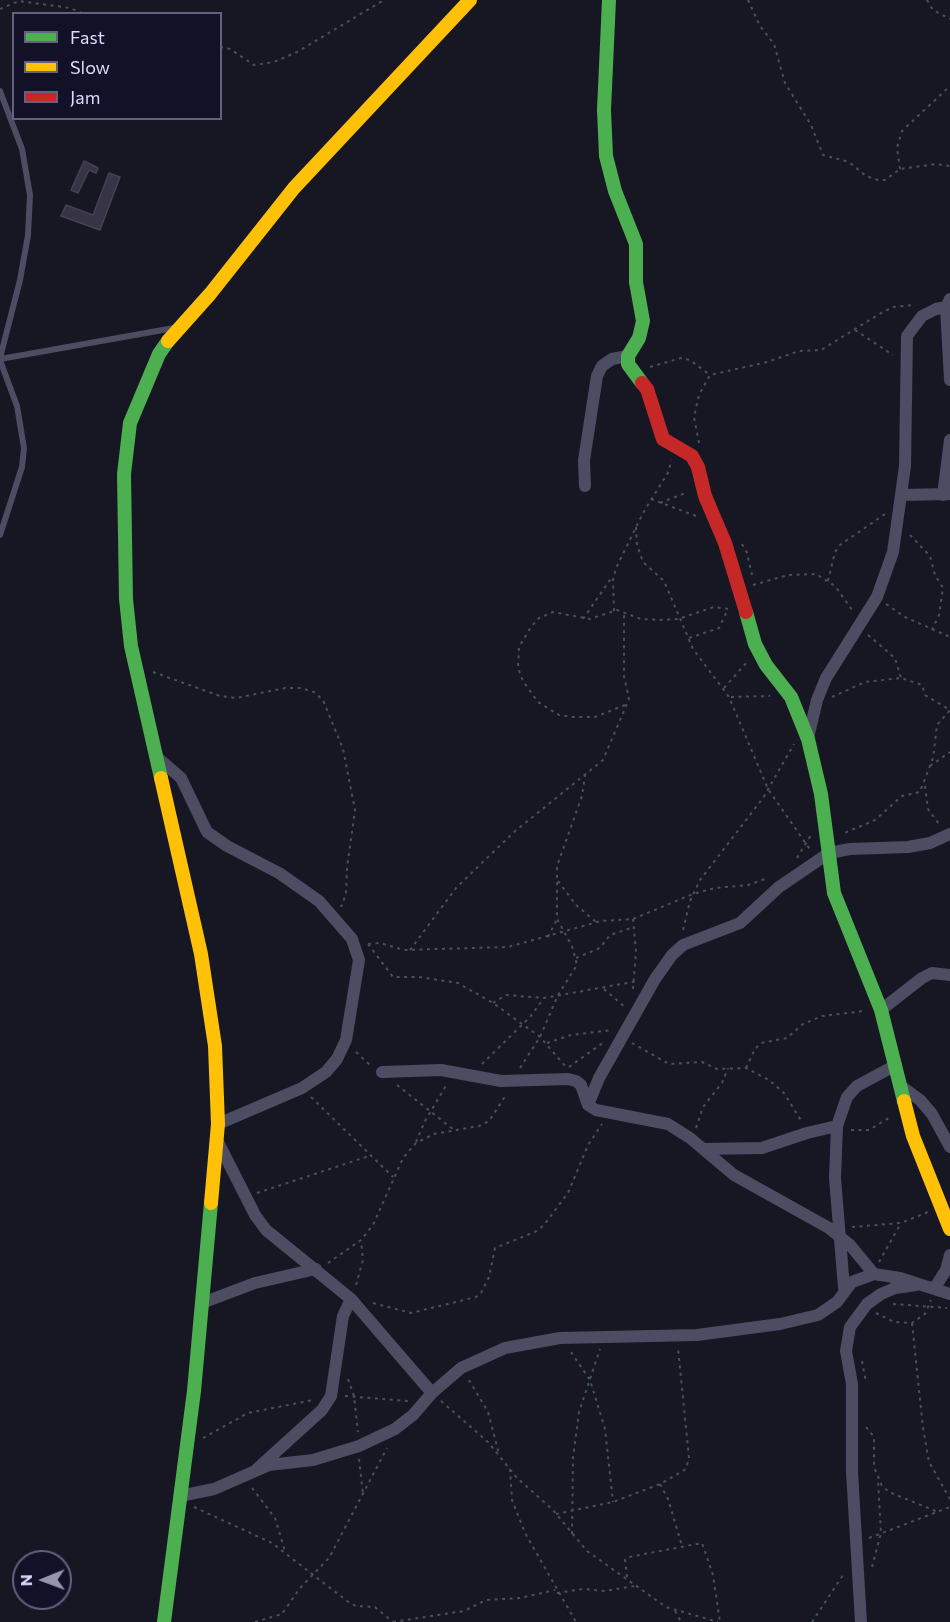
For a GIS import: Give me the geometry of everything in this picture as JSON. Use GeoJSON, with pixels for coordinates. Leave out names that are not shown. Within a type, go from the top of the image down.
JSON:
{"type":"FeatureCollection","features":[{"type":"Feature","properties":{"kind":"street"},"geometry":{"type":"LineString","coordinates":[[164,1622],[187,1444],[218,1124],[215,1046],[194,915],[136,668],[126,599],[124,474],[130,423],[159,354],[178,328],[210,294],[294,188],[470,0]]}},
{"type":"Feature","properties":{"kind":"street"},"geometry":{"type":"LineString","coordinates":[[609,0],[604,110],[606,156],[615,191],[636,244],[636,282],[643,321],[639,338],[628,356],[628,364],[646,389],[663,439],[692,456],[725,543],[758,651],[791,697],[806,735],[821,794],[825,854],[834,893],[880,1010],[924,1167],[950,1229]]}},
{"type":"Feature","properties":{"kind":"street"},"geometry":{"type":"LineString","coordinates":[[806,735],[817,700],[836,659],[877,597],[893,552],[905,466],[907,336],[922,316],[944,305],[950,380]]}},
{"type":"Feature","properties":{"kind":"street"},"geometry":{"type":"LineString","coordinates":[[585,486],[584,460],[597,376],[602,366],[612,359],[628,356]]}},
{"type":"Feature","properties":{"kind":"street"},"geometry":{"type":"LineString","coordinates":[[901,495],[946,495],[950,440]]}},
{"type":"Feature","properties":{"kind":"street"},"geometry":{"type":"LineString","coordinates":[[158,758],[181,778],[207,832],[226,846],[279,873],[320,902],[352,939],[359,960],[346,1040],[337,1059],[326,1072],[302,1088],[218,1124]]}},
{"type":"Feature","properties":{"kind":"street"},"geometry":{"type":"LineString","coordinates":[[588,1105],[599,1078],[655,979],[672,955],[683,945],[740,923],[794,876],[825,854],[850,849],[908,847],[930,843],[950,834]]}},
{"type":"Feature","properties":{"kind":"street"},"geometry":{"type":"LineString","coordinates":[[880,1010],[922,978],[932,973],[950,975]]}},
{"type":"Feature","properties":{"kind":"street"},"geometry":{"type":"LineString","coordinates":[[844,1288],[835,1178],[837,1126],[847,1097],[857,1086],[896,1065]]}},
{"type":"Feature","properties":{"kind":"street"},"geometry":{"type":"LineString","coordinates":[[382,1072],[441,1070],[512,1082],[568,1079],[581,1085],[588,1105]]}},
{"type":"Feature","properties":{"kind":"street"},"geometry":{"type":"LineString","coordinates":[[901,1086],[920,1100],[932,1114],[950,1147]]}},
{"type":"Feature","properties":{"kind":"street"},"geometry":{"type":"LineString","coordinates":[[588,1105],[668,1124],[690,1138],[734,1175],[839,1231],[873,1273]]}},
{"type":"Feature","properties":{"kind":"street"},"geometry":{"type":"LineString","coordinates":[[703,1149],[762,1148],[807,1132],[837,1126]]}},
{"type":"Feature","properties":{"kind":"street"},"geometry":{"type":"LineString","coordinates":[[218,1142],[245,1196],[266,1230],[351,1297],[432,1393]]}},
{"type":"Feature","properties":{"kind":"street"},"geometry":{"type":"LineString","coordinates":[[934,1289],[946,1270],[950,1255]]}},
{"type":"Feature","properties":{"kind":"street"},"geometry":{"type":"LineString","coordinates":[[202,1303],[255,1283],[316,1269]]}},
{"type":"Feature","properties":{"kind":"street"},"geometry":{"type":"LineString","coordinates":[[256,1470],[313,1460],[359,1446],[395,1429],[460,1368],[505,1348],[560,1338],[676,1336],[733,1331],[818,1315],[837,1302],[844,1288],[857,1278],[873,1273],[900,1278],[950,1294]]}},
{"type":"Feature","properties":{"kind":"street"},"geometry":{"type":"LineString","coordinates":[[861,1622],[856,1551],[852,1384],[846,1351],[850,1327],[867,1304],[880,1294],[895,1288],[920,1285]]}},
{"type":"Feature","properties":{"kind":"street"},"geometry":{"type":"LineString","coordinates":[[179,1498],[214,1489],[256,1470],[322,1410],[331,1396],[343,1316],[351,1297]]}},
{"type":"Feature","properties":{"kind":"lane"},"geometry":{"type":"LineString","coordinates":[[0,91],[22,149],[30,195],[28,235],[20,280],[0,359],[24,431],[24,448],[22,467],[0,535]]}},
{"type":"Feature","properties":{"kind":"lane"},"geometry":{"type":"LineString","coordinates":[[0,359],[178,328]]}},
{"type":"Feature","properties":{"kind":"path"},"geometry":{"type":"LineString","coordinates":[[222,47],[230,49],[254,65],[274,62],[297,52],[384,0]]}},
{"type":"Feature","properties":{"kind":"path"},"geometry":{"type":"LineString","coordinates":[[747,0],[760,26],[774,44],[786,82],[811,125],[820,153],[849,162],[866,176],[878,180],[885,180],[900,169],[936,165],[950,166]]}},
{"type":"Feature","properties":{"kind":"path"},"geometry":{"type":"LineString","coordinates":[[927,0],[933,10],[950,19]]}},
{"type":"Feature","properties":{"kind":"path"},"geometry":{"type":"LineString","coordinates":[[0,9],[19,1],[70,8],[79,12]]}},
{"type":"Feature","properties":{"kind":"path"},"geometry":{"type":"LineString","coordinates":[[900,169],[897,148],[902,130],[950,86]]}},
{"type":"Feature","properties":{"kind":"path"},"geometry":{"type":"LineString","coordinates":[[701,447],[694,417],[699,395],[710,375],[767,362],[799,351],[821,350],[893,307],[944,305]]}},
{"type":"Feature","properties":{"kind":"path"},"geometry":{"type":"LineString","coordinates":[[854,330],[905,363]]}},
{"type":"Feature","properties":{"kind":"path"},"geometry":{"type":"LineString","coordinates":[[634,373],[667,360],[681,358],[690,360],[710,375]]}},
{"type":"Feature","properties":{"kind":"path"},"geometry":{"type":"LineString","coordinates":[[583,619],[614,574],[636,527],[669,471],[670,444]]}},
{"type":"Feature","properties":{"kind":"path"},"geometry":{"type":"LineString","coordinates":[[660,503],[682,496],[701,480]]}},
{"type":"Feature","properties":{"kind":"path"},"geometry":{"type":"LineString","coordinates":[[828,580],[835,552],[840,545],[886,514],[901,495]]}},
{"type":"Feature","properties":{"kind":"path"},"geometry":{"type":"LineString","coordinates":[[651,499],[716,521]]}},
{"type":"Feature","properties":{"kind":"path"},"geometry":{"type":"LineString","coordinates":[[898,523],[930,556],[935,575],[943,588],[940,609],[932,630]]}},
{"type":"Feature","properties":{"kind":"path"},"geometry":{"type":"LineString","coordinates":[[636,527],[639,555],[647,567],[664,581],[678,619],[688,638],[702,662],[729,697],[768,789],[825,854],[842,833],[875,820],[899,798],[916,795],[924,784],[930,766],[937,725],[950,710],[925,695],[922,685],[901,678],[865,682],[834,697],[817,700]]}},
{"type":"Feature","properties":{"kind":"path"},"geometry":{"type":"LineString","coordinates":[[688,638],[719,628],[729,609],[742,602],[753,584],[747,553],[740,541]]}},
{"type":"Feature","properties":{"kind":"path"},"geometry":{"type":"LineString","coordinates":[[753,584],[801,573],[816,574],[828,580],[842,595],[872,641],[895,658],[901,678]]}},
{"type":"Feature","properties":{"kind":"path"},"geometry":{"type":"LineString","coordinates":[[614,574],[614,611]]}},
{"type":"Feature","properties":{"kind":"path"},"geometry":{"type":"LineString","coordinates":[[877,597],[905,617],[950,637]]}},
{"type":"Feature","properties":{"kind":"path"},"geometry":{"type":"LineString","coordinates":[[626,705],[595,717],[559,715],[538,702],[523,681],[518,668],[519,647],[523,637],[539,618],[553,612],[583,619],[600,617],[614,611],[624,612],[640,619],[678,619],[714,607],[729,609]]}},
{"type":"Feature","properties":{"kind":"path"},"geometry":{"type":"LineString","coordinates":[[410,950],[456,888],[514,832],[603,760],[629,699],[624,676],[624,612]]}},
{"type":"Feature","properties":{"kind":"path"},"geometry":{"type":"LineString","coordinates":[[724,688],[758,651]]}},
{"type":"Feature","properties":{"kind":"path"},"geometry":{"type":"LineString","coordinates":[[136,668],[220,696],[236,698],[301,687],[314,692],[322,700],[343,749],[355,810],[345,900],[332,914]]}},
{"type":"Feature","properties":{"kind":"path"},"geometry":{"type":"LineString","coordinates":[[729,697],[791,697]]}},
{"type":"Feature","properties":{"kind":"path"},"geometry":{"type":"LineString","coordinates":[[683,945],[683,929],[693,894],[707,868],[733,840],[806,735]]}},
{"type":"Feature","properties":{"kind":"path"},"geometry":{"type":"LineString","coordinates":[[930,766],[950,752]]}},
{"type":"Feature","properties":{"kind":"path"},"geometry":{"type":"LineString","coordinates":[[548,937],[557,919],[558,859],[582,796],[585,775]]}},
{"type":"Feature","properties":{"kind":"path"},"geometry":{"type":"LineString","coordinates":[[924,784],[931,815],[950,834]]}},
{"type":"Feature","properties":{"kind":"path"},"geometry":{"type":"LineString","coordinates":[[352,939],[368,944],[380,943],[394,949],[410,950],[508,947],[565,933],[596,922],[633,919],[693,894],[715,888],[748,885],[772,877],[794,876]]}},
{"type":"Feature","properties":{"kind":"path"},"geometry":{"type":"LineString","coordinates":[[556,879],[576,904],[596,922]]}},
{"type":"Feature","properties":{"kind":"path"},"geometry":{"type":"LineString","coordinates":[[416,1143],[434,1134],[479,1126],[489,1121],[499,1109],[512,1082],[540,1038],[558,995],[574,972],[576,958],[557,919]]}},
{"type":"Feature","properties":{"kind":"path"},"geometry":{"type":"LineString","coordinates":[[633,919],[636,952],[634,981]]}},
{"type":"Feature","properties":{"kind":"path"},"geometry":{"type":"LineString","coordinates":[[576,958],[600,948],[610,935],[634,927]]}},
{"type":"Feature","properties":{"kind":"path"},"geometry":{"type":"LineString","coordinates":[[368,944],[393,976],[427,977],[458,983],[493,1003],[540,1038],[567,1068],[576,1082]]}},
{"type":"Feature","properties":{"kind":"path"},"geometry":{"type":"LineString","coordinates":[[493,1003],[506,995],[544,998],[655,979]]}},
{"type":"Feature","properties":{"kind":"path"},"geometry":{"type":"LineString","coordinates":[[604,989],[618,1003],[633,1012]]}},
{"type":"Feature","properties":{"kind":"path"},"geometry":{"type":"LineString","coordinates":[[316,1269],[361,1240],[373,1225],[403,1158],[416,1143],[430,1112],[450,1079],[467,1075],[524,1024],[544,998]]}},
{"type":"Feature","properties":{"kind":"path"},"geometry":{"type":"LineString","coordinates":[[746,1068],[755,1049],[761,1043],[787,1038],[796,1029],[812,1020],[831,1013],[880,1010]]}},
{"type":"Feature","properties":{"kind":"path"},"geometry":{"type":"LineString","coordinates":[[546,1044],[571,1035],[617,1030],[567,1068]]}},
{"type":"Feature","properties":{"kind":"path"},"geometry":{"type":"LineString","coordinates":[[622,1036],[644,1052],[669,1064],[702,1062],[717,1069],[746,1068],[770,1080],[784,1093],[807,1132]]}},
{"type":"Feature","properties":{"kind":"path"},"geometry":{"type":"LineString","coordinates":[[346,1040],[362,1058],[454,1130]]}},
{"type":"Feature","properties":{"kind":"path"},"geometry":{"type":"LineString","coordinates":[[690,1138],[698,1126],[703,1107],[722,1083],[728,1068]]}},
{"type":"Feature","properties":{"kind":"path"},"geometry":{"type":"LineString","coordinates":[[302,1088],[393,1177]]}},
{"type":"Feature","properties":{"kind":"path"},"geometry":{"type":"LineString","coordinates":[[837,1126],[864,1131],[906,1109]]}},
{"type":"Feature","properties":{"kind":"path"},"geometry":{"type":"LineString","coordinates":[[361,1240],[363,1260],[351,1297],[411,1313],[476,1297],[485,1288],[495,1248],[535,1232],[553,1214],[575,1178],[588,1145],[611,1112]]}},
{"type":"Feature","properties":{"kind":"path"},"geometry":{"type":"LineString","coordinates":[[245,1196],[292,1183],[369,1156]]}},
{"type":"Feature","properties":{"kind":"path"},"geometry":{"type":"LineString","coordinates":[[839,1231],[901,1223],[920,1216],[940,1204]]}},
{"type":"Feature","properties":{"kind":"path"},"geometry":{"type":"LineString","coordinates":[[873,1273],[888,1250],[901,1223]]}},
{"type":"Feature","properties":{"kind":"path"},"geometry":{"type":"LineString","coordinates":[[867,1304],[881,1317],[894,1322],[912,1323],[919,1320],[930,1306]]}},
{"type":"Feature","properties":{"kind":"path"},"geometry":{"type":"LineString","coordinates":[[867,1304],[950,1308]]}},
{"type":"Feature","properties":{"kind":"path"},"geometry":{"type":"LineString","coordinates":[[912,1323],[923,1428],[929,1462],[950,1499]]}},
{"type":"Feature","properties":{"kind":"path"},"geometry":{"type":"LineString","coordinates":[[572,1535],[573,1458],[579,1412],[607,1336]]}},
{"type":"Feature","properties":{"kind":"path"},"geometry":{"type":"LineString","coordinates":[[556,1514],[613,1502],[660,1485],[686,1469],[689,1458],[676,1336]]}},
{"type":"Feature","properties":{"kind":"path"},"geometry":{"type":"LineString","coordinates":[[560,1338],[590,1380],[607,1437],[613,1502]]}},
{"type":"Feature","properties":{"kind":"path"},"geometry":{"type":"LineString","coordinates":[[337,1354],[354,1396],[363,1494]]}},
{"type":"Feature","properties":{"kind":"path"},"geometry":{"type":"LineString","coordinates":[[861,1358],[866,1373],[866,1391]]}},
{"type":"Feature","properties":{"kind":"path"},"geometry":{"type":"LineString","coordinates":[[460,1368],[483,1400],[500,1458]]}},
{"type":"Feature","properties":{"kind":"path"},"geometry":{"type":"LineString","coordinates":[[432,1393],[477,1431],[510,1469],[556,1514],[587,1551],[674,1610],[719,1622],[719,1600],[704,1544],[698,1542],[626,1558],[627,1577]]}},
{"type":"Feature","properties":{"kind":"path"},"geometry":{"type":"LineString","coordinates":[[187,1444],[213,1434],[248,1413],[331,1396]]}},
{"type":"Feature","properties":{"kind":"path"},"geometry":{"type":"LineString","coordinates":[[354,1396],[424,1404]]}},
{"type":"Feature","properties":{"kind":"path"},"geometry":{"type":"LineString","coordinates":[[865,1421],[874,1437],[874,1467],[878,1480],[881,1533],[872,1567]]}},
{"type":"Feature","properties":{"kind":"path"},"geometry":{"type":"LineString","coordinates":[[255,1622],[282,1614],[333,1553],[395,1429]]}},
{"type":"Feature","properties":{"kind":"path"},"geometry":{"type":"LineString","coordinates":[[510,1469],[515,1511],[556,1591],[576,1622]]}},
{"type":"Feature","properties":{"kind":"path"},"geometry":{"type":"LineString","coordinates":[[244,1476],[275,1518],[286,1553]]}},
{"type":"Feature","properties":{"kind":"path"},"geometry":{"type":"LineString","coordinates":[[878,1480],[889,1492],[938,1512]]}},
{"type":"Feature","properties":{"kind":"path"},"geometry":{"type":"LineString","coordinates":[[660,1485],[668,1500],[682,1546]]}},
{"type":"Feature","properties":{"kind":"path"},"geometry":{"type":"LineString","coordinates":[[179,1498],[272,1544],[314,1574],[346,1601],[356,1606],[375,1607],[393,1622],[464,1611],[486,1599],[520,1598],[556,1591],[583,1589],[605,1591],[636,1586]]}},
{"type":"Feature","properties":{"kind":"path"},"geometry":{"type":"LineString","coordinates":[[812,1622],[856,1551],[881,1533],[950,1506]]}},
{"type":"Feature","properties":{"kind":"path"},"geometry":{"type":"LineString","coordinates":[[674,1610],[681,1622]]}},
{"type":"Feature","properties":{"kind":"building"},"geometry":{"type":"Polygon","coordinates":[[[84,161],[98,168],[96,173],[89,170],[78,193],[71,190],[84,161]]]}},
{"type":"Feature","properties":{"kind":"building"},"geometry":{"type":"Polygon","coordinates":[[[109,173],[120,177],[100,230],[61,216],[66,205],[93,215],[109,173]]]}},
{"type":"Feature","properties":{"kind":"traffic: fast"},"geometry":{"type":"LineString","coordinates":[[609,0],[604,110],[606,156],[615,191],[636,244],[636,282],[643,321],[639,338],[628,356],[628,364],[642,383]]}},
{"type":"Feature","properties":{"kind":"traffic: fast"},"geometry":{"type":"LineString","coordinates":[[161,778],[131,646],[126,599],[124,474],[130,423],[159,354],[168,341]]}},
{"type":"Feature","properties":{"kind":"traffic: fast"},"geometry":{"type":"LineString","coordinates":[[746,612],[755,644],[766,665],[791,697],[808,739],[821,794],[834,893],[881,1010],[904,1101]]}},
{"type":"Feature","properties":{"kind":"traffic: fast"},"geometry":{"type":"LineString","coordinates":[[164,1622],[194,1391],[211,1203]]}},
{"type":"Feature","properties":{"kind":"traffic: slow"},"geometry":{"type":"LineString","coordinates":[[168,341],[210,294],[294,188],[470,0]]}},
{"type":"Feature","properties":{"kind":"traffic: slow"},"geometry":{"type":"LineString","coordinates":[[161,778],[201,954],[215,1046],[218,1124],[211,1203]]}},
{"type":"Feature","properties":{"kind":"traffic: slow"},"geometry":{"type":"LineString","coordinates":[[904,1101],[913,1136],[950,1229]]}},
{"type":"Feature","properties":{"kind":"traffic: jam"},"geometry":{"type":"LineString","coordinates":[[642,383],[647,389],[663,439],[692,456],[698,467],[705,496],[725,543],[746,612]]}}]}
